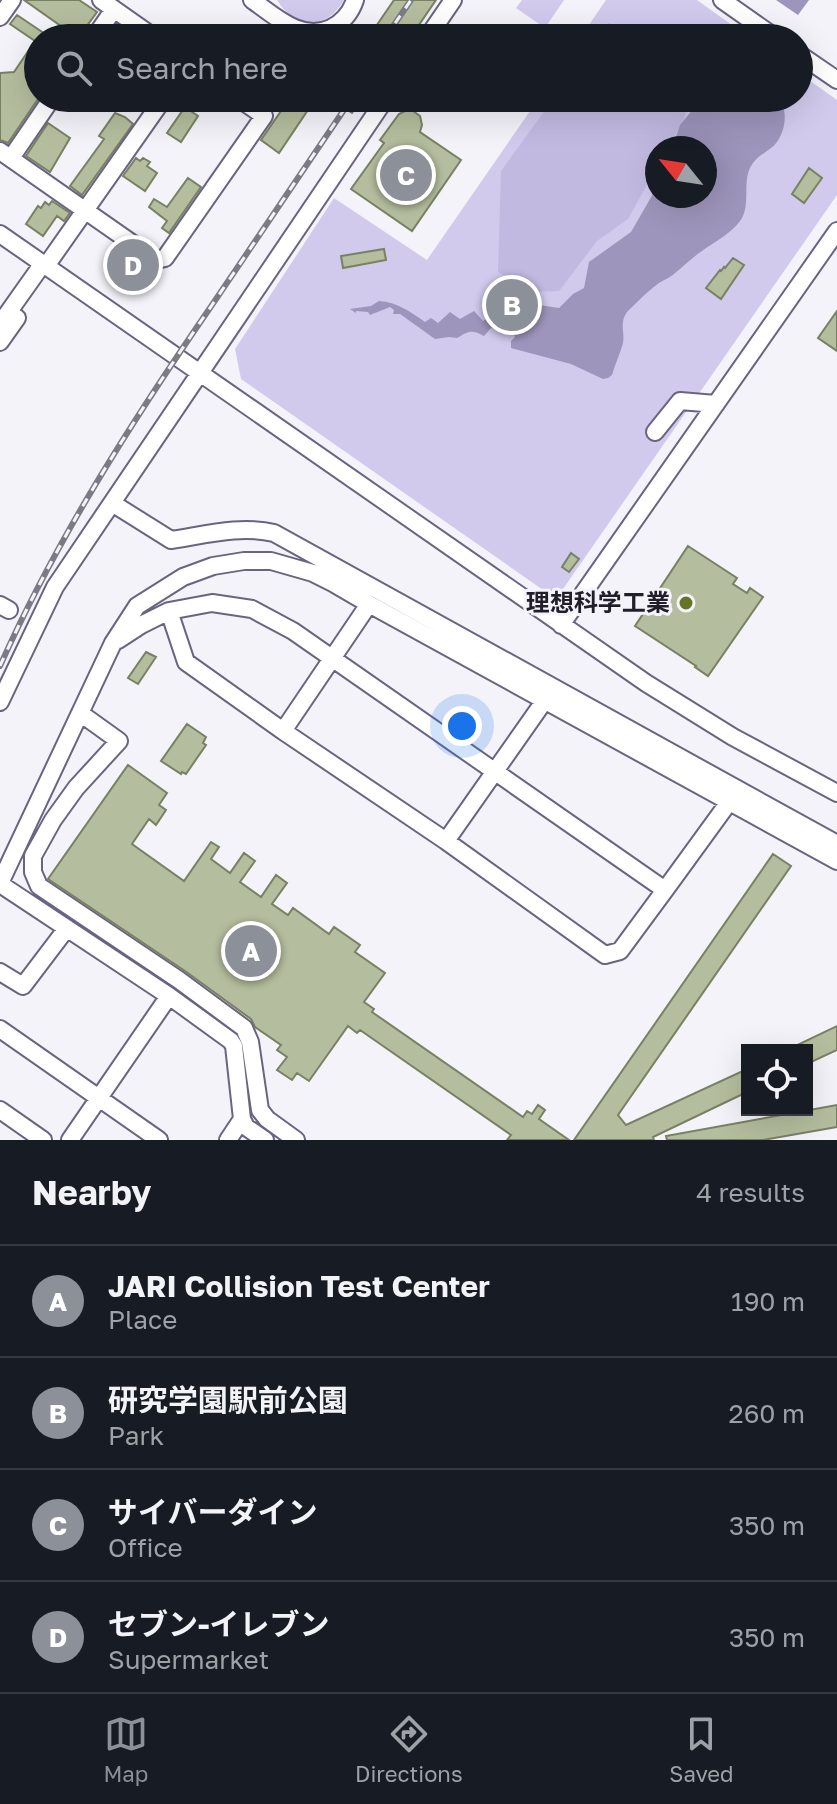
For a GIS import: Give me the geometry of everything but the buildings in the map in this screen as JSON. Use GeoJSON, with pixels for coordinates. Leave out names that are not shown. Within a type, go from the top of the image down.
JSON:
{"type":"FeatureCollection","features":[{"type":"Feature","properties":{"kind":"street"},"geometry":{"type":"LineString","coordinates":[[0,17],[12,0]]}},
{"type":"Feature","properties":{"kind":"street"},"geometry":{"type":"LineString","coordinates":[[252,0],[288,24]]}},
{"type":"Feature","properties":{"kind":"street"},"geometry":{"type":"LineString","coordinates":[[272,0],[284,22]]}},
{"type":"Feature","properties":{"kind":"street"},"geometry":{"type":"LineString","coordinates":[[338,24],[345,18],[355,0]]}},
{"type":"Feature","properties":{"kind":"street"},"geometry":{"type":"LineString","coordinates":[[437,24],[453,0]]}},
{"type":"Feature","properties":{"kind":"street"},"geometry":{"type":"LineString","coordinates":[[722,0],[756,24]]}},
{"type":"Feature","properties":{"kind":"street"},"geometry":{"type":"LineString","coordinates":[[99,24],[107,4],[135,24]]}},
{"type":"Feature","properties":{"kind":"street"},"geometry":{"type":"LineString","coordinates":[[813,64],[837,80]]}},
{"type":"Feature","properties":{"kind":"street"},"geometry":{"type":"LineString","coordinates":[[40,112],[5,155],[156,260],[165,258],[264,116],[258,112]]}},
{"type":"Feature","properties":{"kind":"street"},"geometry":{"type":"LineString","coordinates":[[0,324],[39,269],[46,266],[154,112]]}},
{"type":"Feature","properties":{"kind":"street"},"geometry":{"type":"LineString","coordinates":[[0,702],[55,587],[377,112]]}},
{"type":"Feature","properties":{"kind":"street"},"geometry":{"type":"LineString","coordinates":[[561,625],[837,231]]}},
{"type":"Feature","properties":{"kind":"street"},"geometry":{"type":"LineString","coordinates":[[0,234],[690,712],[837,793]]}},
{"type":"Feature","properties":{"kind":"street"},"geometry":{"type":"LineString","coordinates":[[0,342],[47,275],[46,266]]}},
{"type":"Feature","properties":{"kind":"street"},"geometry":{"type":"LineString","coordinates":[[655,432],[680,401],[716,404]]}},
{"type":"Feature","properties":{"kind":"street"},"geometry":{"type":"LineString","coordinates":[[112,503],[171,540],[244,529],[274,533],[837,844]]}},
{"type":"Feature","properties":{"kind":"street"},"geometry":{"type":"LineString","coordinates":[[265,1140],[246,1127],[242,1119],[231,1041],[0,884],[113,643],[137,606],[183,577],[213,566],[244,561],[271,561],[313,573],[837,861]]}},
{"type":"Feature","properties":{"kind":"street"},"geometry":{"type":"LineString","coordinates":[[113,643],[169,611],[212,603],[252,609],[293,631],[665,890]]}},
{"type":"Feature","properties":{"kind":"street"},"geometry":{"type":"LineString","coordinates":[[283,731],[369,604]]}},
{"type":"Feature","properties":{"kind":"street"},"geometry":{"type":"LineString","coordinates":[[169,611],[186,662],[605,955],[620,951],[729,802]]}},
{"type":"Feature","properties":{"kind":"street"},"geometry":{"type":"LineString","coordinates":[[446,841],[545,700]]}},
{"type":"Feature","properties":{"kind":"street"},"geometry":{"type":"LineString","coordinates":[[80,713],[119,741],[76,788],[46,832],[33,856],[33,872],[39,886],[179,980],[244,1028],[250,1042],[260,1110],[267,1119],[296,1140]]}},
{"type":"Feature","properties":{"kind":"street"},"geometry":{"type":"LineString","coordinates":[[0,972],[23,986],[67,928]]}},
{"type":"Feature","properties":{"kind":"street"},"geometry":{"type":"LineString","coordinates":[[70,1140],[169,996]]}},
{"type":"Feature","properties":{"kind":"street"},"geometry":{"type":"LineString","coordinates":[[0,1014],[7,1034],[159,1140]]}},
{"type":"Feature","properties":{"kind":"street"},"geometry":{"type":"LineString","coordinates":[[0,1110],[43,1140]]}},
{"type":"Feature","properties":{"kind":"street"},"geometry":{"type":"LineString","coordinates":[[228,1140],[242,1119]]}},
{"type":"Feature","properties":{"kind":"shaded area"},"geometry":{"type":"Polygon","coordinates":[[[277,0],[344,0],[329,17],[311,22],[293,17],[277,0]]]}},
{"type":"Feature","properties":{"kind":"shaded area"},"geometry":{"type":"Polygon","coordinates":[[[522,0],[564,0],[548,24],[539,24],[516,8],[522,0]]]}},
{"type":"Feature","properties":{"kind":"shaded area"},"geometry":{"type":"Polygon","coordinates":[[[606,0],[697,0],[730,24],[590,24],[606,0]]]}},
{"type":"Feature","properties":{"kind":"shaded area"},"geometry":{"type":"Polygon","coordinates":[[[776,0],[809,0],[798,15],[776,0]]]}},
{"type":"Feature","properties":{"kind":"shaded area"},"geometry":{"type":"Polygon","coordinates":[[[813,83],[837,100],[837,195],[563,589],[546,592],[241,379],[235,349],[334,198],[427,260],[529,112],[813,112],[813,83]]]}},
{"type":"Feature","properties":{"kind":"shaded area"},"geometry":{"type":"Polygon","coordinates":[[[544,112],[686,112],[675,136],[645,136],[645,189],[628,219],[597,241],[559,291],[534,292],[498,272],[501,171],[544,112]]]}},
{"type":"Feature","properties":{"kind":"shaded area"},"geometry":{"type":"Polygon","coordinates":[[[691,112],[784,112],[780,138],[749,169],[742,218],[727,234],[655,286],[627,312],[623,324],[623,343],[612,375],[603,379],[571,364],[511,348],[515,337],[513,328],[521,323],[519,302],[559,308],[584,288],[589,262],[631,232],[645,208],[717,208],[717,136],[676,136],[680,125],[691,112]]]}},
{"type":"Feature","properties":{"kind":"shaded area"},"geometry":{"type":"Polygon","coordinates":[[[379,301],[398,305],[425,322],[431,318],[438,323],[450,312],[460,319],[474,311],[483,321],[493,315],[499,325],[484,336],[470,332],[457,338],[435,339],[400,314],[393,314],[394,310],[390,307],[370,315],[350,309],[371,306],[379,301]]]}},
{"type":"Feature","properties":{"kind":"railway"},"geometry":{"type":"LineString","coordinates":[[395,24],[411,0]]}},
{"type":"Feature","properties":{"kind":"railway"},"geometry":{"type":"LineString","coordinates":[[0,666],[46,572],[125,436],[343,112]]}},
{"type":"Feature","properties":{"kind":"place","name":"サイバーダイン"},"geometry":{"type":"Point","coordinates":[406,175]}},
{"type":"Feature","properties":{"kind":"place","name":"セブン-イレブン"},"geometry":{"type":"Point","coordinates":[133,265]}},
{"type":"Feature","properties":{"kind":"place","name":"研究学園駅前公園"},"geometry":{"type":"Point","coordinates":[512,305]}},
{"type":"Feature","properties":{"kind":"place","name":"理想科学工業"},"geometry":{"type":"Point","coordinates":[686,603]}},
{"type":"Feature","properties":{"kind":"place","name":"JARI Collision Test Center"},"geometry":{"type":"Point","coordinates":[251,951]}}]}
